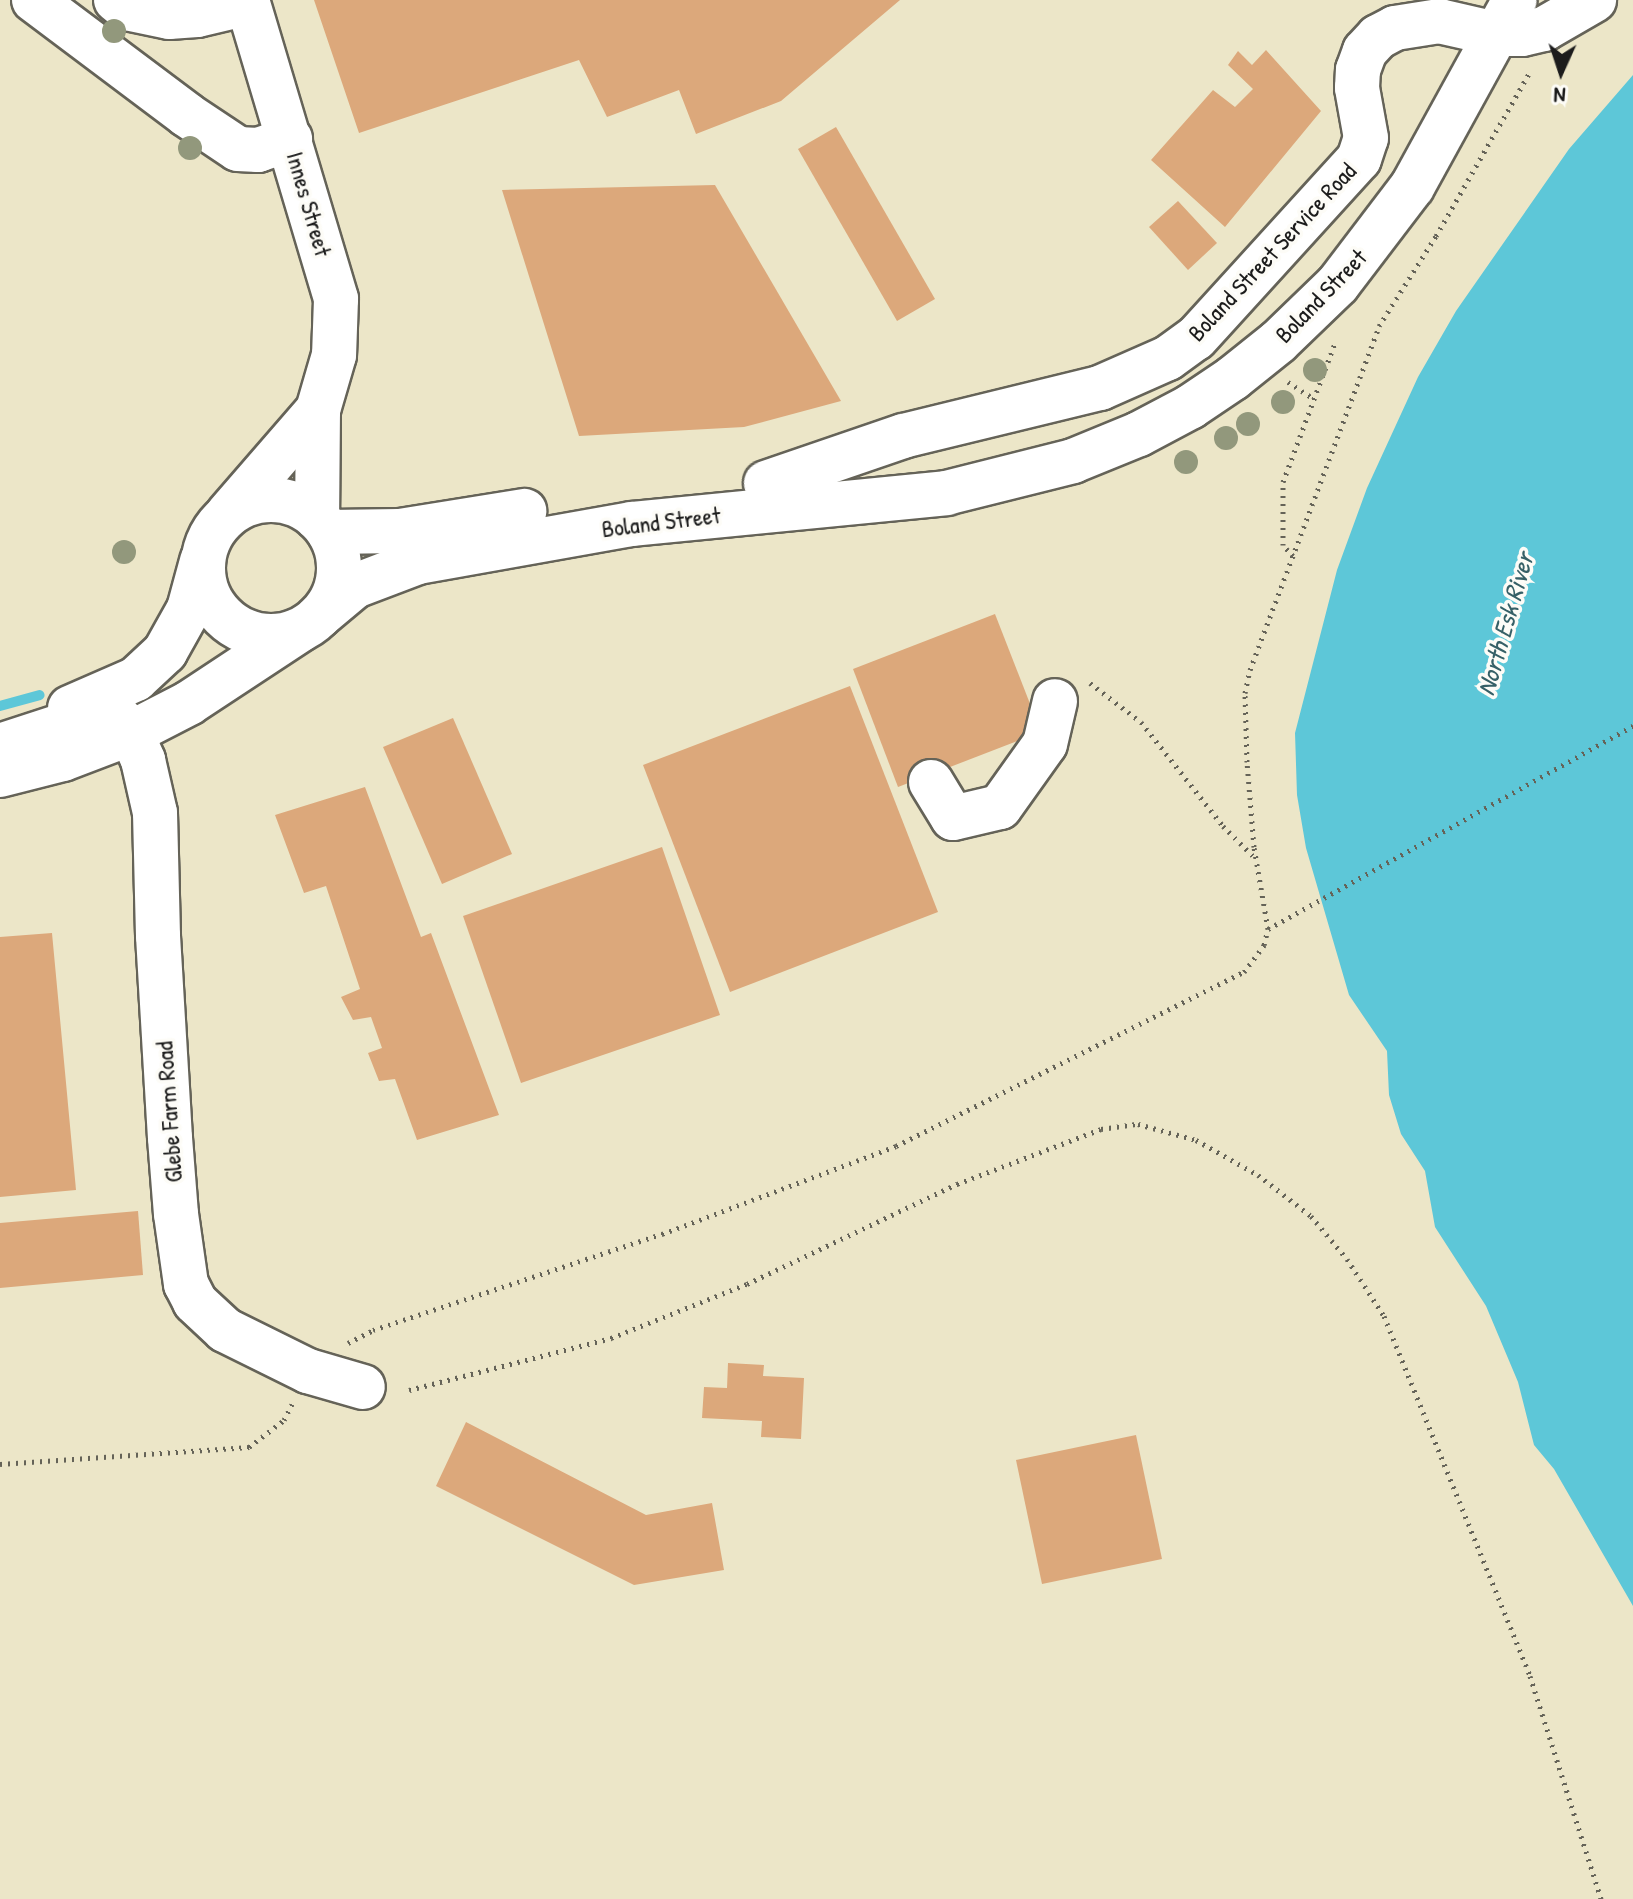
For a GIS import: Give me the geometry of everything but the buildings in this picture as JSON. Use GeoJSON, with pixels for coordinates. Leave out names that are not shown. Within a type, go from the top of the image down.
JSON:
{"type":"FeatureCollection","features":[{"type":"Feature","properties":{"kind":"street"},"geometry":{"type":"LineString","coordinates":[[34,0],[238,149],[258,150],[290,139]]}},
{"type":"Feature","properties":{"kind":"street"},"geometry":{"type":"LineString","coordinates":[[116,0],[126,8],[169,17],[197,15],[248,2]]}},
{"type":"Feature","properties":{"kind":"street","name":"Boland Street Service Road"},"geometry":{"type":"LineString","coordinates":[[766,483],[903,436],[1100,388],[1168,358],[1196,338],[1359,159],[1366,138],[1357,88],[1358,70],[1365,51],[1378,37],[1395,28],[1439,21],[1505,17],[1540,30],[1594,0]]}},
{"type":"Feature","properties":{"kind":"street","name":"Innes Street"},"geometry":{"type":"LineString","coordinates":[[248,2],[336,299],[334,355],[318,410],[323,525]]}},
{"type":"Feature","properties":{"kind":"street"},"geometry":{"type":"LineString","coordinates":[[122,66],[160,34],[169,17]]}},
{"type":"Feature","properties":{"kind":"street","name":"Boland Street"},"geometry":{"type":"LineString","coordinates":[[0,775],[63,759],[131,733],[189,703],[310,622],[355,586],[418,562],[632,524],[946,493],[1021,476],[1139,434],[1190,407],[1278,342],[1338,284],[1412,187],[1505,17]]}},
{"type":"Feature","properties":{"kind":"street","name":"Innes Street"},"geometry":{"type":"LineString","coordinates":[[226,517],[318,410]]}},
{"type":"Feature","properties":{"kind":"street","name":"Boland Street"},"geometry":{"type":"LineString","coordinates":[[323,525],[400,531],[567,504],[766,483],[866,476],[1021,476]]}},
{"type":"Feature","properties":{"kind":"street"},"geometry":{"type":"LineString","coordinates":[[0,732],[116,691],[152,666],[171,642],[189,609],[204,556],[211,534],[226,517],[255,502],[272,500],[303,508],[323,525],[339,567],[333,594],[310,622],[270,636],[239,629],[215,608],[203,578],[204,556]]}},
{"type":"Feature","properties":{"kind":"street"},"geometry":{"type":"LineString","coordinates":[[931,782],[953,818],[1000,807],[1045,744],[1072,692]]}},
{"type":"Feature","properties":{"kind":"street"},"geometry":{"type":"LineString","coordinates":[[0,746],[104,712],[120,719],[131,733]]}},
{"type":"Feature","properties":{"kind":"street","name":"Glebe Farm Road"},"geometry":{"type":"LineString","coordinates":[[131,733],[143,760],[155,813],[158,936],[171,1154],[186,1284],[195,1302],[225,1330],[308,1371],[363,1387]]}},
{"type":"Feature","properties":{"kind":"path"},"geometry":{"type":"LineString","coordinates":[[0,1464],[249,1447],[284,1420],[308,1371],[373,1330],[662,1234],[896,1146],[1232,979],[1256,958],[1268,929],[1256,858],[1245,693],[1379,326],[1436,236],[1533,67]]}},
{"type":"Feature","properties":{"kind":"path"},"geometry":{"type":"LineString","coordinates":[[1293,556],[1283,545],[1283,482],[1338,335]]}},
{"type":"Feature","properties":{"kind":"path"},"geometry":{"type":"LineString","coordinates":[[1286,381],[1314,399]]}},
{"type":"Feature","properties":{"kind":"path"},"geometry":{"type":"LineString","coordinates":[[1072,692],[1141,722],[1223,826],[1256,858]]}},
{"type":"Feature","properties":{"kind":"path"},"geometry":{"type":"LineString","coordinates":[[1268,929],[1633,726]]}},
{"type":"Feature","properties":{"kind":"path"},"geometry":{"type":"LineString","coordinates":[[409,1390],[611,1338],[761,1278],[957,1184],[1101,1129],[1138,1124],[1196,1140],[1258,1175],[1311,1216],[1347,1259],[1384,1316],[1530,1676],[1601,1899]]}},
{"type":"Feature","properties":{"kind":"water","name":"North Esk River"},"geometry":{"type":"Polygon","coordinates":[[[1633,75],[1633,1606],[1554,1469],[1534,1445],[1518,1382],[1486,1306],[1435,1227],[1425,1171],[1401,1134],[1389,1095],[1387,1051],[1349,995],[1306,848],[1297,795],[1295,733],[1337,570],[1367,488],[1418,377],[1456,311],[1569,149],[1633,75]]]}},
{"type":"Feature","properties":{"kind":"waterway"},"geometry":{"type":"LineString","coordinates":[[0,706],[40,695]]}}]}
